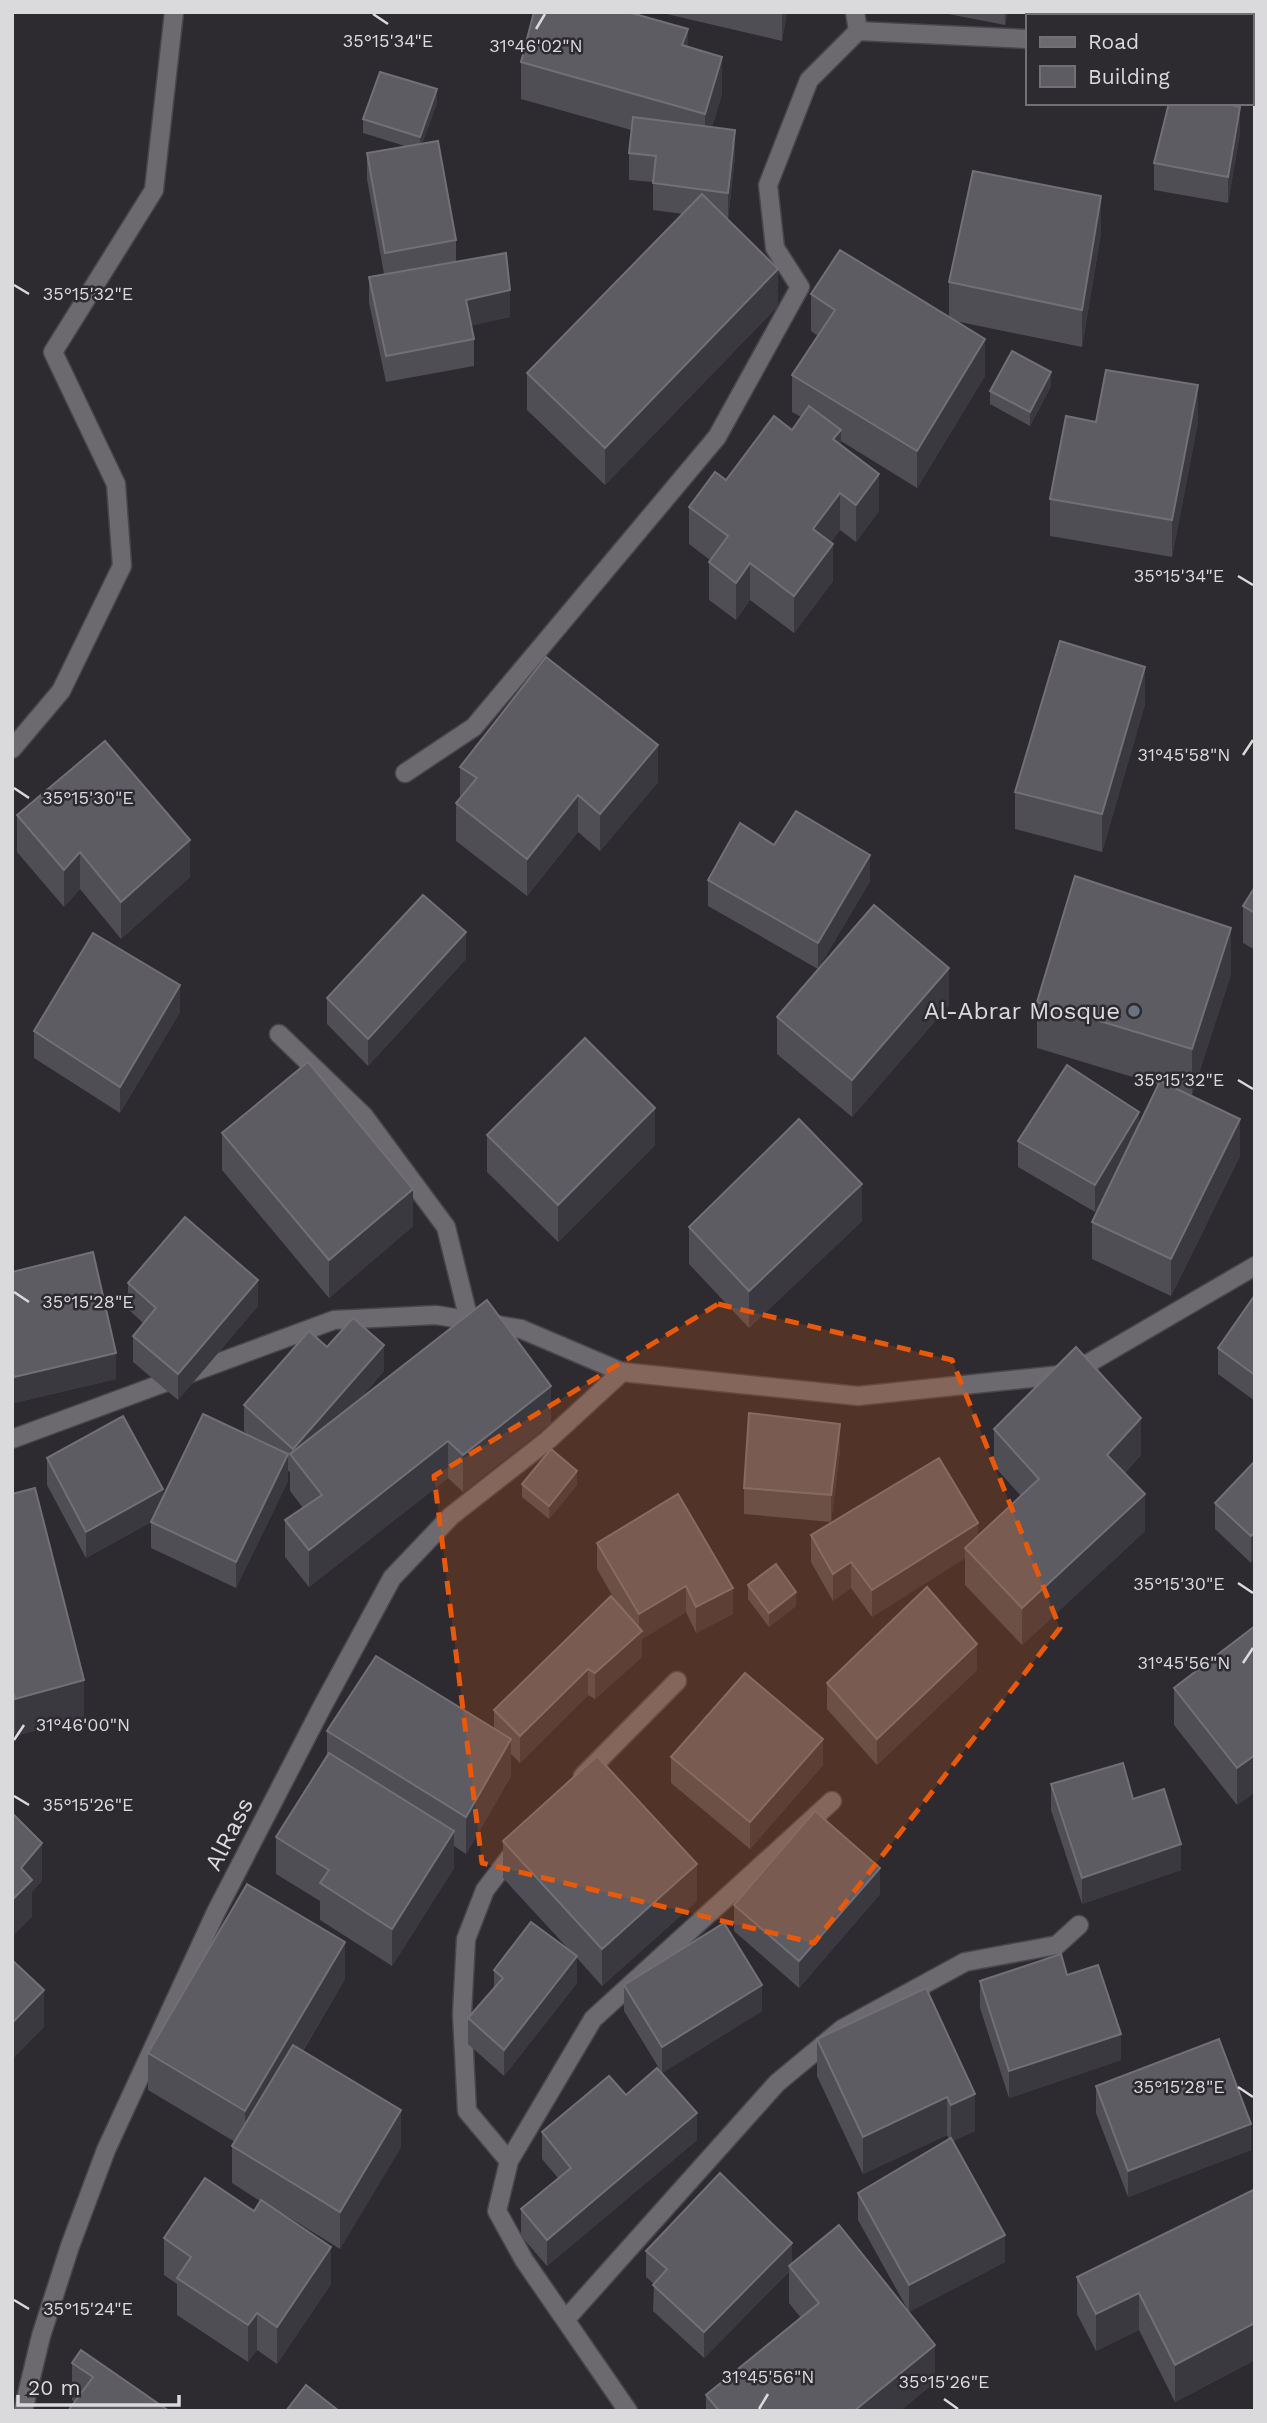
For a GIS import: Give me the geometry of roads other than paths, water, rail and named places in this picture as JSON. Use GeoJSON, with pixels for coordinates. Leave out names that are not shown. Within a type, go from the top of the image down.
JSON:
{"type":"FeatureCollection","features":[{"type":"Feature","properties":{"kind":"street"},"geometry":{"type":"LineString","coordinates":[[12,749],[61,691],[121,566],[116,484],[53,352],[154,190],[174,12]]}},
{"type":"Feature","properties":{"kind":"street"},"geometry":{"type":"LineString","coordinates":[[855,12],[858,31]]}},
{"type":"Feature","properties":{"kind":"street"},"geometry":{"type":"LineString","coordinates":[[405,773],[474,727],[717,438],[800,286],[775,248],[768,185],[809,80],[858,31],[1026,39]]}},
{"type":"Feature","properties":{"kind":"street"},"geometry":{"type":"LineString","coordinates":[[279,1034],[364,1116],[446,1227],[469,1321]]}},
{"type":"Feature","properties":{"kind":"street"},"geometry":{"type":"LineString","coordinates":[[12,1439],[334,1320],[436,1315],[520,1329],[622,1372],[858,1396],[1070,1374],[1255,1266]]}},
{"type":"Feature","properties":{"kind":"street","name":"AlRass"},"geometry":{"type":"LineString","coordinates":[[23,2411],[41,2336],[70,2246],[106,2150],[216,1913],[392,1578],[451,1517],[548,1440],[622,1372]]}},
{"type":"Feature","properties":{"kind":"street"},"geometry":{"type":"LineString","coordinates":[[573,1786],[677,1681]]}},
{"type":"Feature","properties":{"kind":"street"},"geometry":{"type":"LineString","coordinates":[[628,2411],[524,2260],[497,2211],[509,2161],[593,2019],[832,1801]]}},
{"type":"Feature","properties":{"kind":"street"},"geometry":{"type":"LineString","coordinates":[[509,2161],[467,2111],[463,1989],[466,1939],[485,1890],[527,1835]]}},
{"type":"Feature","properties":{"kind":"street"},"geometry":{"type":"LineString","coordinates":[[566,2319],[777,2083],[842,2029],[965,1962],[1057,1945],[1079,1925]]}},
{"type":"Feature","properties":{"kind":"place","name":"Al-Abrar Mosque"},"geometry":{"type":"Point","coordinates":[1134,1011]}}]}
